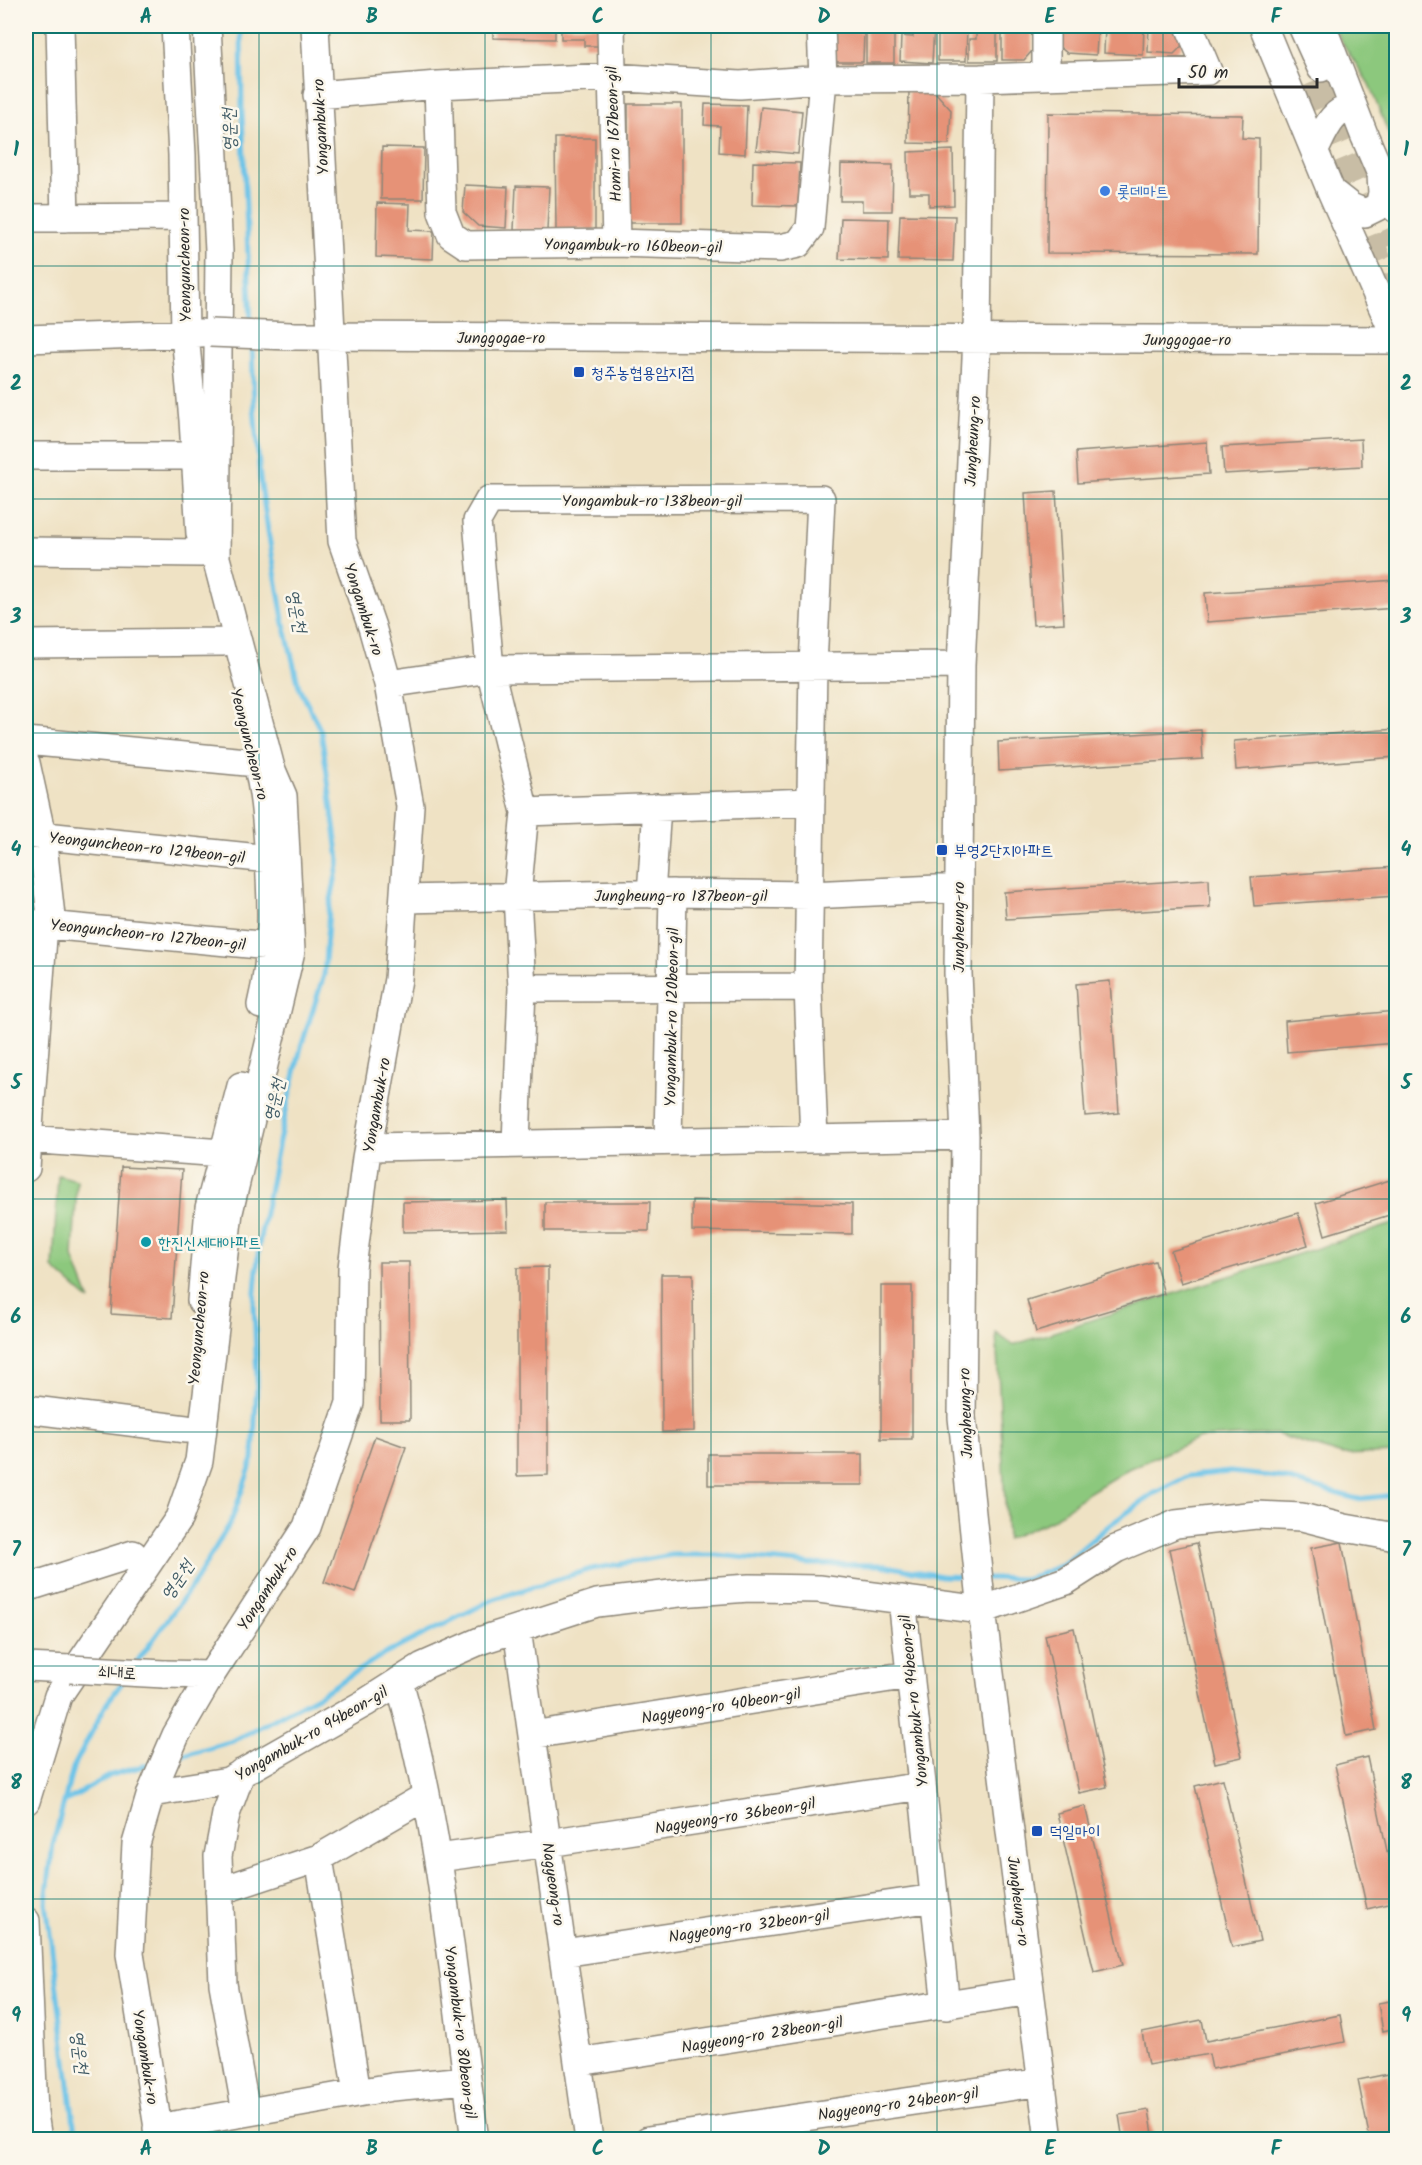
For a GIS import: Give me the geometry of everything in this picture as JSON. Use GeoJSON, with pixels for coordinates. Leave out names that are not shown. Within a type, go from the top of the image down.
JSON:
{"type":"FeatureCollection","features":[{"type":"Feature","properties":{"kind":"street"},"geometry":{"type":"LineString","coordinates":[[60,26],[65,218]]}},
{"type":"Feature","properties":{"kind":"street","name":"Yeonguncheon-ro"},"geometry":{"type":"LineString","coordinates":[[26,1735],[62,1669],[166,1502],[180,1466],[194,1385],[208,1208],[266,983],[270,946],[269,859],[264,789],[202,564],[195,456],[197,333],[183,217],[175,26]]}},
{"type":"Feature","properties":{"kind":"street"},"geometry":{"type":"LineString","coordinates":[[26,1801],[58,1696],[179,1518],[200,1461],[229,1212],[291,951],[284,796],[272,768],[216,558],[219,251],[207,26]]}},
{"type":"Feature","properties":{"kind":"street","name":"Yongambuk-ro"},"geometry":{"type":"LineString","coordinates":[[159,2134],[130,1954],[136,1844],[151,1793],[176,1735],[211,1675],[307,1527],[350,1403],[352,1268],[366,1158],[370,1147],[398,979],[404,899],[410,806],[388,684],[372,627],[342,541],[315,26]]}},
{"type":"Feature","properties":{"kind":"street","name":"Homi-ro 167beon-gil"},"geometry":{"type":"LineString","coordinates":[[611,26],[616,243]]}},
{"type":"Feature","properties":{"kind":"street"},"geometry":{"type":"LineString","coordinates":[[821,26],[823,79]]}},
{"type":"Feature","properties":{"kind":"street"},"geometry":{"type":"LineString","coordinates":[[1046,76],[1047,26]]}},
{"type":"Feature","properties":{"kind":"street"},"geometry":{"type":"LineString","coordinates":[[318,95],[438,85],[611,77],[740,85],[823,79],[980,78],[1208,71],[1189,26]]}},
{"type":"Feature","properties":{"kind":"street"},"geometry":{"type":"LineString","coordinates":[[1263,26],[1331,191],[1396,339]]}},
{"type":"Feature","properties":{"kind":"street"},"geometry":{"type":"LineString","coordinates":[[1279,26],[1315,81],[1302,26]]}},
{"type":"Feature","properties":{"kind":"street"},"geometry":{"type":"LineString","coordinates":[[1323,26],[1396,209]]}},
{"type":"Feature","properties":{"kind":"street"},"geometry":{"type":"LineString","coordinates":[[977,338],[980,78]]}},
{"type":"Feature","properties":{"kind":"street","name":"Yongambuk-ro 160beon-gil"},"geometry":{"type":"LineString","coordinates":[[438,85],[442,212],[451,235],[466,245],[616,243],[780,248],[798,244],[810,228],[823,79]]}},
{"type":"Feature","properties":{"kind":"street"},"geometry":{"type":"LineString","coordinates":[[1315,150],[1326,128],[1338,113],[1348,109],[1355,111]]}},
{"type":"Feature","properties":{"kind":"street"},"geometry":{"type":"LineString","coordinates":[[1331,191],[1351,207],[1365,213],[1379,206],[1382,193],[1380,169]]}},
{"type":"Feature","properties":{"kind":"street"},"geometry":{"type":"LineString","coordinates":[[26,218],[183,217]]}},
{"type":"Feature","properties":{"kind":"street","name":"Junggogae-ro"},"geometry":{"type":"LineString","coordinates":[[26,339],[197,333],[333,337],[1396,339]]}},
{"type":"Feature","properties":{"kind":"street","name":"Jungheung-ro"},"geometry":{"type":"LineString","coordinates":[[977,338],[961,665],[958,973],[965,1136],[962,1417],[981,1600],[1049,2139]]}},
{"type":"Feature","properties":{"kind":"street"},"geometry":{"type":"LineString","coordinates":[[26,456],[195,456]]}},
{"type":"Feature","properties":{"kind":"street","name":"Yongambuk-ro 138beon-gil"},"geometry":{"type":"LineString","coordinates":[[516,1144],[522,988],[517,896],[525,812],[490,669],[477,521],[489,500],[821,499],[813,665],[810,894]]}},
{"type":"Feature","properties":{"kind":"street"},"geometry":{"type":"LineString","coordinates":[[26,551],[201,553]]}},
{"type":"Feature","properties":{"kind":"street"},"geometry":{"type":"LineString","coordinates":[[26,644],[224,642]]}},
{"type":"Feature","properties":{"kind":"street"},"geometry":{"type":"LineString","coordinates":[[388,684],[490,669],[961,665]]}},
{"type":"Feature","properties":{"kind":"street"},"geometry":{"type":"LineString","coordinates":[[26,741],[256,763]]}},
{"type":"Feature","properties":{"kind":"street"},"geometry":{"type":"LineString","coordinates":[[26,763],[41,924],[26,1168]]}},
{"type":"Feature","properties":{"kind":"street"},"geometry":{"type":"LineString","coordinates":[[525,812],[811,802]]}},
{"type":"Feature","properties":{"kind":"street"},"geometry":{"type":"LineString","coordinates":[[657,807],[662,894]]}},
{"type":"Feature","properties":{"kind":"street","name":"Yeonguncheon-ro 129beon-gil"},"geometry":{"type":"LineString","coordinates":[[34,835],[269,859]]}},
{"type":"Feature","properties":{"kind":"street","name":"Jungheung-ro 187beon-gil"},"geometry":{"type":"LineString","coordinates":[[404,899],[662,894],[810,894],[958,888]]}},
{"type":"Feature","properties":{"kind":"street","name":"Yongambuk-ro 120beon-gil"},"geometry":{"type":"LineString","coordinates":[[662,894],[671,987],[668,1141]]}},
{"type":"Feature","properties":{"kind":"street"},"geometry":{"type":"LineString","coordinates":[[810,894],[808,987],[814,1139]]}},
{"type":"Feature","properties":{"kind":"street","name":"Yeonguncheon-ro 127beon-gil"},"geometry":{"type":"LineString","coordinates":[[41,924],[270,946]]}},
{"type":"Feature","properties":{"kind":"street"},"geometry":{"type":"LineString","coordinates":[[522,988],[808,987]]}},
{"type":"Feature","properties":{"kind":"street"},"geometry":{"type":"LineString","coordinates":[[370,1147],[965,1136]]}},
{"type":"Feature","properties":{"kind":"street"},"geometry":{"type":"LineString","coordinates":[[27,1139],[223,1154]]}},
{"type":"Feature","properties":{"kind":"street"},"geometry":{"type":"LineString","coordinates":[[26,1409],[186,1429]]}},
{"type":"Feature","properties":{"kind":"street"},"geometry":{"type":"LineString","coordinates":[[981,1600],[1066,1581],[1116,1549],[1176,1524],[1256,1515],[1302,1517],[1396,1537]]}},
{"type":"Feature","properties":{"kind":"street"},"geometry":{"type":"LineString","coordinates":[[26,1588],[133,1554]]}},
{"type":"Feature","properties":{"kind":"street","name":"Yongambuk-ro 94beon-gil"},"geometry":{"type":"LineString","coordinates":[[151,1793],[228,1781],[365,1703],[423,1666],[482,1640],[597,1603],[679,1593],[749,1588],[819,1589],[902,1599],[981,1600]]}},
{"type":"Feature","properties":{"kind":"street","name":"Yongambuk-ro 94beon-gil"},"geometry":{"type":"LineString","coordinates":[[902,1599],[923,1795]]}},
{"type":"Feature","properties":{"kind":"street","name":"Nagyeong-ro"},"geometry":{"type":"LineString","coordinates":[[517,1629],[589,2139]]}},
{"type":"Feature","properties":{"kind":"street","name":"쇠내로"},"geometry":{"type":"LineString","coordinates":[[26,1667],[211,1675]]}},
{"type":"Feature","properties":{"kind":"street","name":"Nagyeong-ro 40beon-gil"},"geometry":{"type":"LineString","coordinates":[[532,1735],[909,1675]]}},
{"type":"Feature","properties":{"kind":"street","name":"Yongambuk-ro 94beon-gil"},"geometry":{"type":"LineString","coordinates":[[399,1681],[415,1736],[438,1858],[447,1924]]}},
{"type":"Feature","properties":{"kind":"street"},"geometry":{"type":"LineString","coordinates":[[241,1773],[226,1814],[218,1856],[223,1984],[246,2112]]}},
{"type":"Feature","properties":{"kind":"street"},"geometry":{"type":"LineString","coordinates":[[923,1795],[946,2006]]}},
{"type":"Feature","properties":{"kind":"street","name":"Nagyeong-ro 36beon-gil"},"geometry":{"type":"LineString","coordinates":[[438,1858],[923,1795]]}},
{"type":"Feature","properties":{"kind":"street"},"geometry":{"type":"LineString","coordinates":[[219,1891],[319,1858],[426,1796]]}},
{"type":"Feature","properties":{"kind":"street"},"geometry":{"type":"LineString","coordinates":[[319,1858],[357,2093]]}},
{"type":"Feature","properties":{"kind":"street","name":"Nagyeong-ro 32beon-gil"},"geometry":{"type":"LineString","coordinates":[[563,1953],[934,1898]]}},
{"type":"Feature","properties":{"kind":"street"},"geometry":{"type":"LineString","coordinates":[[26,1921],[34,2113],[38,2139]]}},
{"type":"Feature","properties":{"kind":"street","name":"Yongambuk-ro 80beon-gil"},"geometry":{"type":"LineString","coordinates":[[447,1924],[474,2139]]}},
{"type":"Feature","properties":{"kind":"street","name":"Nagyeong-ro 28beon-gil"},"geometry":{"type":"LineString","coordinates":[[579,2062],[1030,1991]]}},
{"type":"Feature","properties":{"kind":"street"},"geometry":{"type":"LineString","coordinates":[[159,2134],[246,2112],[392,2087],[467,2080]]}},
{"type":"Feature","properties":{"kind":"street","name":"Nagyeong-ro 24beon-gil"},"geometry":{"type":"LineString","coordinates":[[648,2139],[714,2135],[1042,2082]]}},
{"type":"Feature","properties":{"kind":"green space"},"geometry":{"type":"Polygon","coordinates":[[[1334,26],[1396,26],[1396,152],[1369,84],[1334,26]]]}},
{"type":"Feature","properties":{"kind":"green space"},"geometry":{"type":"Polygon","coordinates":[[[58,1175],[77,1180],[73,1257],[90,1301],[53,1268],[58,1175]]]}},
{"type":"Feature","properties":{"kind":"green space"},"geometry":{"type":"Polygon","coordinates":[[[1396,1223],[1396,1453],[1342,1455],[1276,1434],[1200,1438],[1128,1469],[1085,1495],[1052,1520],[1007,1539],[996,1333],[1013,1345],[1396,1223]]]}},
{"type":"Feature","properties":{"kind":"building"},"geometry":{"type":"Polygon","coordinates":[[[493,26],[555,26],[555,39],[493,38],[493,26]]]}},
{"type":"Feature","properties":{"kind":"building"},"geometry":{"type":"Polygon","coordinates":[[[561,26],[599,26],[598,46],[584,46],[584,39],[561,39],[561,26]]]}},
{"type":"Feature","properties":{"kind":"building"},"geometry":{"type":"Polygon","coordinates":[[[866,26],[894,26],[894,63],[866,63],[866,26]]]}},
{"type":"Feature","properties":{"kind":"building"},"geometry":{"type":"Polygon","coordinates":[[[914,26],[934,26],[932,63],[900,61],[901,36],[913,37],[914,26]]]}},
{"type":"Feature","properties":{"kind":"building"},"geometry":{"type":"Polygon","coordinates":[[[959,26],[967,26],[966,61],[938,61],[938,30],[959,30],[959,26]]]}},
{"type":"Feature","properties":{"kind":"building"},"geometry":{"type":"Polygon","coordinates":[[[976,26],[997,26],[997,61],[969,61],[969,39],[976,39],[976,26]]]}},
{"type":"Feature","properties":{"kind":"building"},"geometry":{"type":"Polygon","coordinates":[[[1002,26],[1032,26],[1032,51],[1024,60],[1002,60],[1002,26]]]}},
{"type":"Feature","properties":{"kind":"building"},"geometry":{"type":"Polygon","coordinates":[[[1057,26],[1098,26],[1096,55],[1067,53],[1056,44],[1057,26]]]}},
{"type":"Feature","properties":{"kind":"building"},"geometry":{"type":"Polygon","coordinates":[[[1105,26],[1144,26],[1143,55],[1104,53],[1105,26]]]}},
{"type":"Feature","properties":{"kind":"building"},"geometry":{"type":"Polygon","coordinates":[[[1149,26],[1175,27],[1183,37],[1181,47],[1174,54],[1148,52],[1149,26]]]}},
{"type":"Feature","properties":{"kind":"building"},"geometry":{"type":"Polygon","coordinates":[[[830,30],[864,31],[863,62],[836,62],[830,30]]]}},
{"type":"Feature","properties":{"kind":"building"},"geometry":{"type":"Polygon","coordinates":[[[909,91],[935,92],[951,110],[949,144],[908,143],[909,91]]]}},
{"type":"Feature","properties":{"kind":"building"},"geometry":{"type":"Polygon","coordinates":[[[628,104],[682,104],[682,223],[628,223],[628,104]]]}},
{"type":"Feature","properties":{"kind":"building"},"geometry":{"type":"Polygon","coordinates":[[[705,104],[747,105],[745,154],[719,152],[720,126],[704,125],[705,104]]]}},
{"type":"Feature","properties":{"kind":"building"},"geometry":{"type":"Polygon","coordinates":[[[761,107],[802,111],[798,154],[756,150],[761,107]]]}},
{"type":"Feature","properties":{"kind":"building"},"geometry":{"type":"Polygon","coordinates":[[[1048,113],[1243,115],[1242,138],[1259,139],[1258,254],[1047,253],[1048,113]]]}},
{"type":"Feature","properties":{"kind":"building"},"geometry":{"type":"Polygon","coordinates":[[[555,138],[595,138],[595,230],[556,230],[555,138]]]}},
{"type":"Feature","properties":{"kind":"building"},"geometry":{"type":"Polygon","coordinates":[[[382,147],[424,148],[423,199],[381,199],[382,147]]]}},
{"type":"Feature","properties":{"kind":"building"},"geometry":{"type":"Polygon","coordinates":[[[953,150],[954,205],[929,206],[929,193],[909,193],[908,152],[953,150]]]}},
{"type":"Feature","properties":{"kind":"building"},"geometry":{"type":"Polygon","coordinates":[[[753,162],[800,163],[798,206],[752,205],[753,162]]]}},
{"type":"Feature","properties":{"kind":"building"},"geometry":{"type":"Polygon","coordinates":[[[841,164],[893,165],[892,211],[862,211],[862,201],[840,201],[841,164]]]}},
{"type":"Feature","properties":{"kind":"building"},"geometry":{"type":"Polygon","coordinates":[[[465,185],[508,187],[506,228],[478,226],[463,212],[465,185]]]}},
{"type":"Feature","properties":{"kind":"building"},"geometry":{"type":"Polygon","coordinates":[[[516,186],[549,187],[547,231],[514,230],[516,186]]]}},
{"type":"Feature","properties":{"kind":"building"},"geometry":{"type":"Polygon","coordinates":[[[377,203],[410,204],[409,230],[434,231],[433,259],[376,257],[377,203]]]}},
{"type":"Feature","properties":{"kind":"building"},"geometry":{"type":"Polygon","coordinates":[[[900,215],[955,216],[953,261],[898,260],[900,215]]]}},
{"type":"Feature","properties":{"kind":"building"},"geometry":{"type":"Polygon","coordinates":[[[841,218],[889,219],[888,260],[839,259],[841,218]]]}},
{"type":"Feature","properties":{"kind":"building"},"geometry":{"type":"Polygon","coordinates":[[[1361,439],[1362,466],[1224,474],[1222,447],[1361,439]]]}},
{"type":"Feature","properties":{"kind":"building"},"geometry":{"type":"Polygon","coordinates":[[[1207,442],[1209,474],[1078,483],[1076,452],[1207,442]]]}},
{"type":"Feature","properties":{"kind":"building"},"geometry":{"type":"Polygon","coordinates":[[[1056,491],[1064,623],[1033,625],[1025,493],[1056,491]]]}},
{"type":"Feature","properties":{"kind":"building"},"geometry":{"type":"Polygon","coordinates":[[[1396,580],[1396,608],[1207,622],[1205,593],[1396,580]]]}},
{"type":"Feature","properties":{"kind":"building"},"geometry":{"type":"Polygon","coordinates":[[[1396,729],[1396,757],[1236,770],[1234,741],[1396,729]]]}},
{"type":"Feature","properties":{"kind":"building"},"geometry":{"type":"Polygon","coordinates":[[[1201,730],[1203,759],[999,771],[998,742],[1201,730]]]}},
{"type":"Feature","properties":{"kind":"building"},"geometry":{"type":"Polygon","coordinates":[[[1396,867],[1396,896],[1254,906],[1251,877],[1396,867]]]}},
{"type":"Feature","properties":{"kind":"building"},"geometry":{"type":"Polygon","coordinates":[[[1209,879],[1210,907],[1006,919],[1004,892],[1209,879]]]}},
{"type":"Feature","properties":{"kind":"building"},"geometry":{"type":"Polygon","coordinates":[[[1110,981],[1119,1113],[1085,1116],[1076,984],[1110,981]]]}},
{"type":"Feature","properties":{"kind":"building"},"geometry":{"type":"Polygon","coordinates":[[[1396,1011],[1396,1043],[1287,1052],[1285,1021],[1396,1011]]]}},
{"type":"Feature","properties":{"kind":"building","name":"한진신세대아파트"},"geometry":{"type":"Polygon","coordinates":[[[121,1167],[182,1170],[172,1318],[111,1314],[121,1167]]]}},
{"type":"Feature","properties":{"kind":"building"},"geometry":{"type":"Polygon","coordinates":[[[1396,1178],[1396,1213],[1325,1235],[1316,1203],[1396,1178]]]}},
{"type":"Feature","properties":{"kind":"building"},"geometry":{"type":"Polygon","coordinates":[[[507,1200],[508,1230],[403,1232],[403,1202],[507,1200]]]}},
{"type":"Feature","properties":{"kind":"building"},"geometry":{"type":"Polygon","coordinates":[[[692,1200],[852,1204],[852,1234],[692,1231],[692,1200]]]}},
{"type":"Feature","properties":{"kind":"building"},"geometry":{"type":"Polygon","coordinates":[[[545,1202],[650,1202],[649,1231],[545,1231],[545,1202]]]}},
{"type":"Feature","properties":{"kind":"building"},"geometry":{"type":"Polygon","coordinates":[[[1298,1213],[1308,1245],[1181,1283],[1171,1251],[1298,1213]]]}},
{"type":"Feature","properties":{"kind":"building"},"geometry":{"type":"Polygon","coordinates":[[[1155,1261],[1164,1294],[1036,1332],[1027,1300],[1155,1261]]]}},
{"type":"Feature","properties":{"kind":"building"},"geometry":{"type":"Polygon","coordinates":[[[379,1262],[409,1262],[410,1420],[380,1420],[379,1262]]]}},
{"type":"Feature","properties":{"kind":"building"},"geometry":{"type":"Polygon","coordinates":[[[548,1267],[548,1475],[517,1476],[517,1268],[548,1267]]]}},
{"type":"Feature","properties":{"kind":"building"},"geometry":{"type":"Polygon","coordinates":[[[661,1274],[693,1274],[694,1431],[662,1432],[661,1274]]]}},
{"type":"Feature","properties":{"kind":"building"},"geometry":{"type":"Polygon","coordinates":[[[881,1286],[912,1286],[912,1439],[881,1439],[881,1286]]]}},
{"type":"Feature","properties":{"kind":"building"},"geometry":{"type":"Polygon","coordinates":[[[375,1436],[406,1447],[355,1593],[324,1582],[375,1436]]]}},
{"type":"Feature","properties":{"kind":"building"},"geometry":{"type":"Polygon","coordinates":[[[708,1454],[863,1454],[863,1485],[708,1485],[708,1454]]]}},
{"type":"Feature","properties":{"kind":"building"},"geometry":{"type":"Polygon","coordinates":[[[1342,1542],[1376,1730],[1346,1736],[1311,1548],[1342,1542]]]}},
{"type":"Feature","properties":{"kind":"building"},"geometry":{"type":"Polygon","coordinates":[[[1197,1543],[1242,1757],[1215,1763],[1169,1549],[1197,1543]]]}},
{"type":"Feature","properties":{"kind":"building"},"geometry":{"type":"Polygon","coordinates":[[[1074,1628],[1107,1787],[1079,1793],[1045,1635],[1074,1628]]]}},
{"type":"Feature","properties":{"kind":"building"},"geometry":{"type":"Polygon","coordinates":[[[1367,1757],[1396,1902],[1367,1909],[1335,1765],[1367,1757]]]}},
{"type":"Feature","properties":{"kind":"building"},"geometry":{"type":"Polygon","coordinates":[[[1223,1779],[1260,1941],[1232,1947],[1195,1786],[1223,1779]]]}},
{"type":"Feature","properties":{"kind":"building"},"geometry":{"type":"Polygon","coordinates":[[[1085,1806],[1123,1965],[1094,1972],[1057,1813],[1085,1806]]]}},
{"type":"Feature","properties":{"kind":"building"},"geometry":{"type":"Polygon","coordinates":[[[1396,2000],[1396,2028],[1383,2031],[1378,2003],[1396,2000]]]}},
{"type":"Feature","properties":{"kind":"building"},"geometry":{"type":"Polygon","coordinates":[[[1340,2015],[1345,2042],[1212,2069],[1209,2054],[1148,2065],[1142,2032],[1202,2020],[1206,2041],[1340,2015]]]}},
{"type":"Feature","properties":{"kind":"building"},"geometry":{"type":"Polygon","coordinates":[[[1388,2074],[1396,2116],[1396,2140],[1370,2140],[1358,2080],[1388,2074]]]}},
{"type":"Feature","properties":{"kind":"building"},"geometry":{"type":"Polygon","coordinates":[[[1149,2110],[1154,2140],[1123,2140],[1119,2115],[1149,2110]]]}},
{"type":"Feature","properties":{"kind":"waterway","name":"영운천"},"geometry":{"type":"LineString","coordinates":[[241,26],[242,111],[251,327]]}},
{"type":"Feature","properties":{"kind":"waterway","name":"영운천"},"geometry":{"type":"LineString","coordinates":[[136,1663],[192,1586],[231,1522],[253,1459],[257,1381],[254,1303],[259,1244],[279,1141],[301,1047],[324,975],[329,910],[339,860],[321,731],[299,687],[283,619],[269,537],[260,478],[252,342]]}},
{"type":"Feature","properties":{"kind":"waterway"},"geometry":{"type":"LineString","coordinates":[[986,1578],[1027,1579],[1062,1565],[1111,1524],[1153,1494],[1189,1476],[1230,1472],[1278,1477],[1357,1499],[1396,1495]]}},
{"type":"Feature","properties":{"kind":"waterway"},"geometry":{"type":"LineString","coordinates":[[177,1757],[233,1741],[321,1694],[381,1656],[494,1599],[591,1569],[672,1555],[717,1555],[809,1564],[880,1565],[942,1576],[971,1577]]}},
{"type":"Feature","properties":{"kind":"waterway","name":"영운천"},"geometry":{"type":"LineString","coordinates":[[76,2140],[46,1902],[53,1844],[73,1768],[107,1703],[124,1680]]}},
{"type":"Feature","properties":{"kind":"waterway"},"geometry":{"type":"LineString","coordinates":[[64,1802],[111,1775],[154,1763]]}},
{"type":"Feature","properties":{"kind":"tunnel"},"geometry":{"type":"LineString","coordinates":[[1325,77],[1396,243]]}},
{"type":"Feature","properties":{"kind":"tunnel"},"geometry":{"type":"LineString","coordinates":[[1306,85],[1396,304]]}},
{"type":"Feature","properties":{"kind":"place","name":"롯데마트"},"geometry":{"type":"Point","coordinates":[1105,191]}},
{"type":"Feature","properties":{"kind":"place","name":"청주농협용암지점"},"geometry":{"type":"Point","coordinates":[579,372]}},
{"type":"Feature","properties":{"kind":"place","name":"부영2단지아파트"},"geometry":{"type":"Point","coordinates":[942,850]}},
{"type":"Feature","properties":{"kind":"place","name":"한진신세대아파트"},"geometry":{"type":"Point","coordinates":[146,1242]}},
{"type":"Feature","properties":{"kind":"place","name":"덕일마이"},"geometry":{"type":"Point","coordinates":[1037,1831]}}]}
